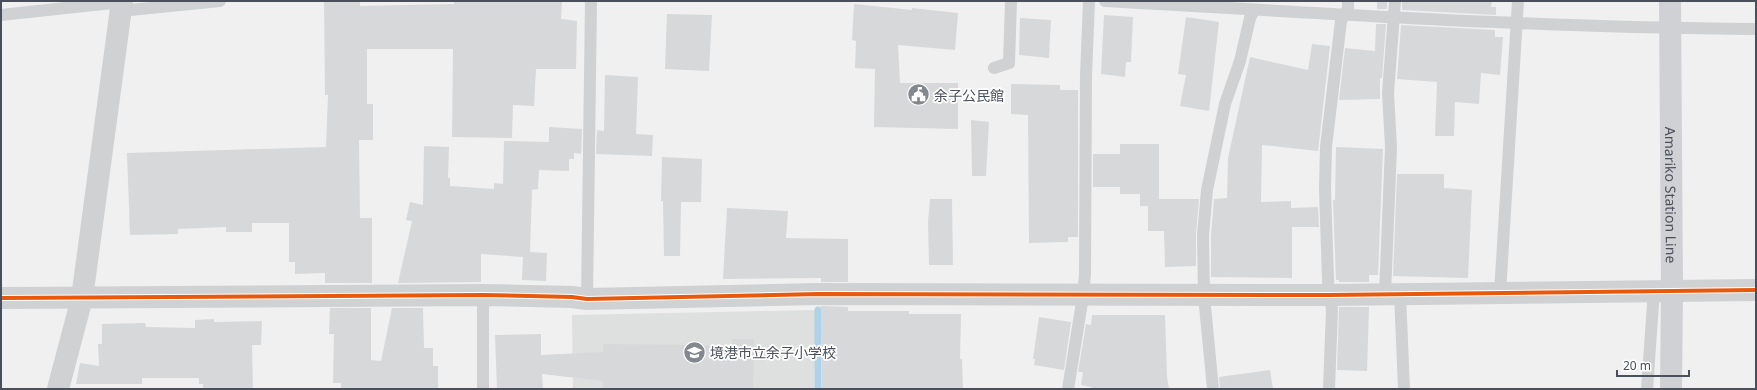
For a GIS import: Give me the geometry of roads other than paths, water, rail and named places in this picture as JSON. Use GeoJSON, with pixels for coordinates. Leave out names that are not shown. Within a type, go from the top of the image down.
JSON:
{"type":"FeatureCollection","features":[{"type":"Feature","properties":{"kind":"main road","name":"Amariko Station Line"},"geometry":{"type":"LineString","coordinates":[[1670,1],[1663,290],[1671,389]]}},
{"type":"Feature","properties":{"kind":"street"},"geometry":{"type":"LineString","coordinates":[[58,389],[82,298],[121,5]]}},
{"type":"Feature","properties":{"kind":"street"},"geometry":{"type":"LineString","coordinates":[[1,298],[483,295],[572,297],[587,299],[819,294],[1204,296],[1756,290]]}},
{"type":"Feature","properties":{"kind":"lane"},"geometry":{"type":"LineString","coordinates":[[1,15],[121,5],[220,1]]}},
{"type":"Feature","properties":{"kind":"lane"},"geometry":{"type":"LineString","coordinates":[[587,299],[591,1]]}},
{"type":"Feature","properties":{"kind":"lane"},"geometry":{"type":"LineString","coordinates":[[994,68],[1009,63],[1011,1]]}},
{"type":"Feature","properties":{"kind":"lane"},"geometry":{"type":"LineString","coordinates":[[1068,389],[1083,296],[1085,266],[1086,76],[1089,1]]}},
{"type":"Feature","properties":{"kind":"lane"},"geometry":{"type":"LineString","coordinates":[[1105,1],[1247,7],[1394,17],[1516,23],[1670,29],[1756,30]]}},
{"type":"Feature","properties":{"kind":"lane"},"geometry":{"type":"LineString","coordinates":[[1329,389],[1332,309],[1328,295],[1325,189],[1326,147],[1341,21],[1345,14],[1348,1]]}},
{"type":"Feature","properties":{"kind":"lane"},"geometry":{"type":"LineString","coordinates":[[1395,1],[1388,94],[1391,147],[1392,294],[1404,389]]}},
{"type":"Feature","properties":{"kind":"lane"},"geometry":{"type":"LineString","coordinates":[[1500,293],[1518,1]]}},
{"type":"Feature","properties":{"kind":"lane"},"geometry":{"type":"LineString","coordinates":[[1213,389],[1204,296],[1203,235],[1207,190],[1225,104],[1240,61],[1250,18],[1247,7]]}},
{"type":"Feature","properties":{"kind":"lane"},"geometry":{"type":"LineString","coordinates":[[1647,389],[1648,359],[1663,290]]}},
{"type":"Feature","properties":{"kind":"lane"},"geometry":{"type":"LineString","coordinates":[[483,295],[483,389]]}},
{"type":"Feature","properties":{"kind":"waterway"},"geometry":{"type":"LineString","coordinates":[[818,310],[818,389]]}},
{"type":"Feature","properties":{"kind":"place","name":"余子公民館"},"geometry":{"type":"Point","coordinates":[918,95]}},
{"type":"Feature","properties":{"kind":"place","name":"境港市立余子小学校"},"geometry":{"type":"Point","coordinates":[694,352]}}]}
